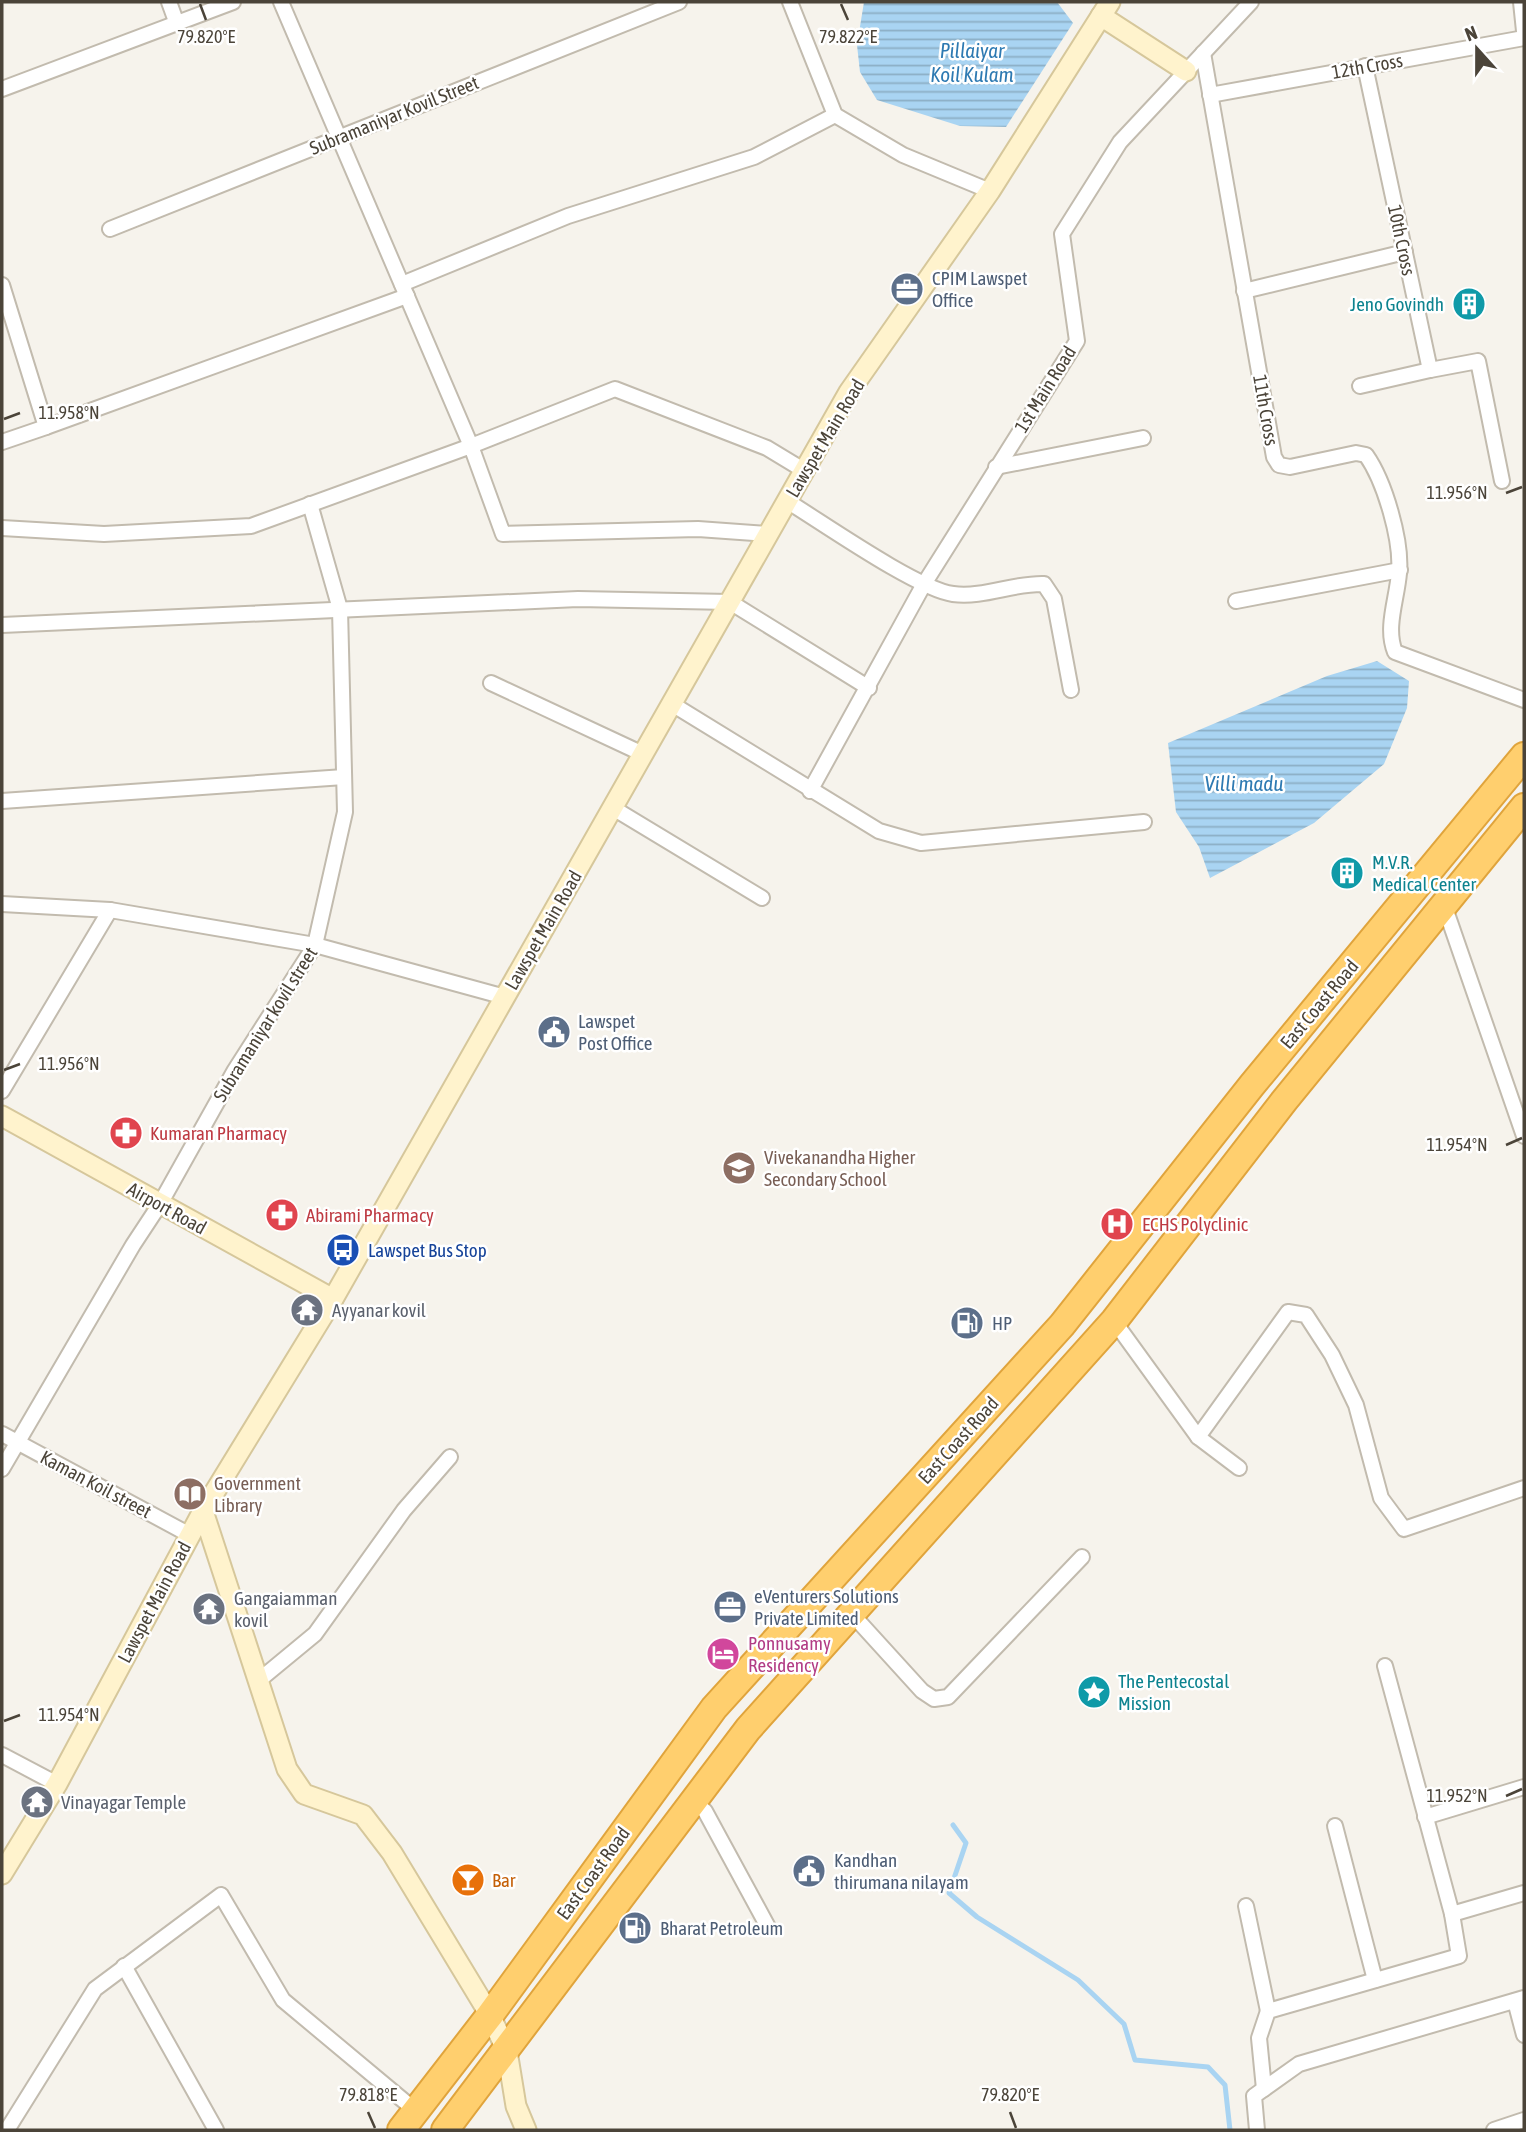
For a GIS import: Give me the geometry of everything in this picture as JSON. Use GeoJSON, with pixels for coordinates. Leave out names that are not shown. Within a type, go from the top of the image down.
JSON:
{"type":"FeatureCollection","features":[{"type":"Feature","properties":{"kind":"highway","name":"East Coast Road"},"geometry":{"type":"LineString","coordinates":[[408,2121],[490,2015],[714,1708],[1062,1325],[1252,1085],[1524,756]]}},
{"type":"Feature","properties":{"kind":"highway","name":"East Coast Road"},"geometry":{"type":"LineString","coordinates":[[444,2130],[507,2051],[692,1800],[748,1729],[1115,1321],[1443,902],[1524,807]]}},
{"type":"Feature","properties":{"kind":"street"},"geometry":{"type":"LineString","coordinates":[[169,2],[177,24]]}},
{"type":"Feature","properties":{"kind":"street"},"geometry":{"type":"LineString","coordinates":[[2,89],[233,2]]}},
{"type":"Feature","properties":{"kind":"street"},"geometry":{"type":"LineString","coordinates":[[281,2],[471,446],[503,534],[698,529],[769,534]]}},
{"type":"Feature","properties":{"kind":"street","name":"Subramaniyar Kovil Street"},"geometry":{"type":"LineString","coordinates":[[110,229],[338,139],[451,90],[679,2]]}},
{"type":"Feature","properties":{"kind":"street"},"geometry":{"type":"LineString","coordinates":[[790,2],[835,115],[903,155],[990,191]]}},
{"type":"Feature","properties":{"kind":"street","name":"1st Main Road"},"geometry":{"type":"LineString","coordinates":[[810,791],[924,584],[1077,341],[1062,234],[1120,142],[1251,2]]}},
{"type":"Feature","properties":{"kind":"street"},"geometry":{"type":"LineString","coordinates":[[1521,2],[1524,32]]}},
{"type":"Feature","properties":{"kind":"street"},"geometry":{"type":"LineString","coordinates":[[1106,9],[1186,71]]}},
{"type":"Feature","properties":{"kind":"street","name":"Lawspet Main Road"},"geometry":{"type":"LineString","coordinates":[[2,1874],[57,1784],[203,1511],[333,1299],[849,392],[990,191],[1106,9]]}},
{"type":"Feature","properties":{"kind":"street","name":"12th Cross"},"geometry":{"type":"LineString","coordinates":[[1210,96],[1524,38]]}},
{"type":"Feature","properties":{"kind":"street","name":"11th Cross"},"geometry":{"type":"LineString","coordinates":[[1203,53],[1274,457],[1279,466],[1290,467],[1356,453],[1366,455],[1373,466],[1394,526],[1400,570],[1390,640],[1395,652],[1524,700]]}},
{"type":"Feature","properties":{"kind":"street","name":"10th Cross"},"geometry":{"type":"LineString","coordinates":[[1365,66],[1430,370]]}},
{"type":"Feature","properties":{"kind":"street"},"geometry":{"type":"LineString","coordinates":[[2,442],[405,290],[568,216],[754,156],[835,115]]}},
{"type":"Feature","properties":{"kind":"street"},"geometry":{"type":"LineString","coordinates":[[1244,291],[1405,252]]}},
{"type":"Feature","properties":{"kind":"street"},"geometry":{"type":"LineString","coordinates":[[2,285],[46,426]]}},
{"type":"Feature","properties":{"kind":"street"},"geometry":{"type":"LineString","coordinates":[[1360,386],[1478,361],[1502,481]]}},
{"type":"Feature","properties":{"kind":"street"},"geometry":{"type":"LineString","coordinates":[[2,528],[104,534],[251,526],[471,446],[615,389],[767,447],[805,471]]}},
{"type":"Feature","properties":{"kind":"street"},"geometry":{"type":"LineString","coordinates":[[996,467],[1143,438]]}},
{"type":"Feature","properties":{"kind":"street"},"geometry":{"type":"LineString","coordinates":[[787,501],[924,584],[950,594],[1044,584],[1054,599],[1071,690]]}},
{"type":"Feature","properties":{"kind":"street","name":"Subramaniyar kovil street"},"geometry":{"type":"LineString","coordinates":[[2,1469],[133,1245],[160,1204],[235,1070],[315,945],[345,812],[340,609],[310,504]]}},
{"type":"Feature","properties":{"kind":"street"},"geometry":{"type":"LineString","coordinates":[[1236,601],[1400,570]]}},
{"type":"Feature","properties":{"kind":"street"},"geometry":{"type":"LineString","coordinates":[[2,625],[578,599],[730,602],[869,688]]}},
{"type":"Feature","properties":{"kind":"street"},"geometry":{"type":"LineString","coordinates":[[491,683],[643,754]]}},
{"type":"Feature","properties":{"kind":"street"},"geometry":{"type":"LineString","coordinates":[[672,704],[879,831],[921,844],[1144,822]]}},
{"type":"Feature","properties":{"kind":"street"},"geometry":{"type":"LineString","coordinates":[[2,801],[344,777]]}},
{"type":"Feature","properties":{"kind":"street"},"geometry":{"type":"LineString","coordinates":[[613,808],[762,898]]}},
{"type":"Feature","properties":{"kind":"street"},"geometry":{"type":"LineString","coordinates":[[1443,902],[1524,1136]]}},
{"type":"Feature","properties":{"kind":"street"},"geometry":{"type":"LineString","coordinates":[[2,904],[110,910],[315,945],[505,997]]}},
{"type":"Feature","properties":{"kind":"street"},"geometry":{"type":"LineString","coordinates":[[2,1091],[110,910]]}},
{"type":"Feature","properties":{"kind":"street","name":"Airport Road"},"geometry":{"type":"LineString","coordinates":[[2,1116],[333,1299]]}},
{"type":"Feature","properties":{"kind":"street"},"geometry":{"type":"LineString","coordinates":[[1198,1437],[1288,1312],[1306,1315],[1332,1355],[1356,1405],[1381,1498],[1404,1529],[1524,1488]]}},
{"type":"Feature","properties":{"kind":"street"},"geometry":{"type":"LineString","coordinates":[[1115,1321],[1198,1437],[1239,1468]]}},
{"type":"Feature","properties":{"kind":"street","name":"Kaman Koil street"},"geometry":{"type":"LineString","coordinates":[[2,1434],[190,1535]]}},
{"type":"Feature","properties":{"kind":"street"},"geometry":{"type":"LineString","coordinates":[[258,1681],[316,1633],[404,1510],[450,1457]]}},
{"type":"Feature","properties":{"kind":"street"},"geometry":{"type":"LineString","coordinates":[[203,1511],[287,1769],[304,1794],[363,1815],[392,1853],[490,2015],[507,2051],[516,2106],[526,2130]]}},
{"type":"Feature","properties":{"kind":"street"},"geometry":{"type":"LineString","coordinates":[[851,1613],[922,1691],[934,1699],[948,1697],[1082,1557]]}},
{"type":"Feature","properties":{"kind":"street"},"geometry":{"type":"LineString","coordinates":[[1268,2011],[1459,1956],[1452,1914],[1385,1666]]}},
{"type":"Feature","properties":{"kind":"street"},"geometry":{"type":"LineString","coordinates":[[2,1755],[57,1784]]}},
{"type":"Feature","properties":{"kind":"street"},"geometry":{"type":"LineString","coordinates":[[1425,1817],[1524,1787]]}},
{"type":"Feature","properties":{"kind":"street"},"geometry":{"type":"LineString","coordinates":[[692,1800],[705,1811],[768,1927]]}},
{"type":"Feature","properties":{"kind":"street"},"geometry":{"type":"LineString","coordinates":[[1335,1826],[1375,1980]]}},
{"type":"Feature","properties":{"kind":"street"},"geometry":{"type":"LineString","coordinates":[[1452,1914],[1524,1893]]}},
{"type":"Feature","properties":{"kind":"street"},"geometry":{"type":"LineString","coordinates":[[7,2130],[95,1989],[221,1895],[283,2000],[408,2121]]}},
{"type":"Feature","properties":{"kind":"street"},"geometry":{"type":"LineString","coordinates":[[1246,1906],[1268,2011],[1259,2038],[1264,2089]]}},
{"type":"Feature","properties":{"kind":"street"},"geometry":{"type":"LineString","coordinates":[[124,1966],[216,2130]]}},
{"type":"Feature","properties":{"kind":"street"},"geometry":{"type":"LineString","coordinates":[[1257,2130],[1254,2096],[1299,2064],[1520,2000],[1524,2035]]}},
{"type":"Feature","properties":{"kind":"street"},"geometry":{"type":"LineString","coordinates":[[1494,2130],[1524,2120]]}},
{"type":"Feature","properties":{"kind":"water","name":"Pillaiyar Koil Kulam"},"geometry":{"type":"Polygon","coordinates":[[[864,2],[1057,2],[1073,23],[1006,127],[960,126],[877,100],[860,72],[857,45],[864,2]]]}},
{"type":"Feature","properties":{"kind":"water","name":"Villi madu"},"geometry":{"type":"Polygon","coordinates":[[[1377,661],[1409,681],[1407,708],[1384,764],[1314,823],[1210,878],[1199,847],[1176,812],[1168,743],[1327,676],[1377,661]]]}},
{"type":"Feature","properties":{"kind":"waterway"},"geometry":{"type":"LineString","coordinates":[[953,1825],[966,1843],[949,1893],[977,1917],[1078,1980],[1124,2024],[1135,2060],[1208,2067],[1225,2085],[1230,2130]]}},
{"type":"Feature","properties":{"kind":"place","name":"CPIM Lawspet Office"},"geometry":{"type":"Point","coordinates":[907,289]}},
{"type":"Feature","properties":{"kind":"place","name":"Jeno Govindh"},"geometry":{"type":"Point","coordinates":[1469,304]}},
{"type":"Feature","properties":{"kind":"place","name":"M.V.R. Medical Center"},"geometry":{"type":"Point","coordinates":[1347,873]}},
{"type":"Feature","properties":{"kind":"place","name":"Lawspet Post Office"},"geometry":{"type":"Point","coordinates":[554,1032]}},
{"type":"Feature","properties":{"kind":"place","name":"Kumaran Pharmacy"},"geometry":{"type":"Point","coordinates":[126,1133]}},
{"type":"Feature","properties":{"kind":"place","name":"Vivekanandha Higher Secondary School"},"geometry":{"type":"Point","coordinates":[739,1168]}},
{"type":"Feature","properties":{"kind":"place","name":"Abirami Pharmacy"},"geometry":{"type":"Point","coordinates":[282,1215]}},
{"type":"Feature","properties":{"kind":"place","name":"ECHS Polyclinic"},"geometry":{"type":"Point","coordinates":[1117,1224]}},
{"type":"Feature","properties":{"kind":"place","name":"Lawspet Bus Stop"},"geometry":{"type":"Point","coordinates":[343,1250]}},
{"type":"Feature","properties":{"kind":"place","name":"Ayyanar kovil"},"geometry":{"type":"Point","coordinates":[307,1310]}},
{"type":"Feature","properties":{"kind":"place","name":"HP"},"geometry":{"type":"Point","coordinates":[967,1323]}},
{"type":"Feature","properties":{"kind":"place","name":"Government Library"},"geometry":{"type":"Point","coordinates":[190,1494]}},
{"type":"Feature","properties":{"kind":"place","name":"eVenturers Solutions Private Limited"},"geometry":{"type":"Point","coordinates":[730,1607]}},
{"type":"Feature","properties":{"kind":"place","name":"Gangaiamman kovil"},"geometry":{"type":"Point","coordinates":[209,1609]}},
{"type":"Feature","properties":{"kind":"place","name":"Ponnusamy Residency"},"geometry":{"type":"Point","coordinates":[723,1654]}},
{"type":"Feature","properties":{"kind":"place","name":"The Pentecostal Mission"},"geometry":{"type":"Point","coordinates":[1094,1692]}},
{"type":"Feature","properties":{"kind":"place","name":"Vinayagar Temple"},"geometry":{"type":"Point","coordinates":[37,1802]}},
{"type":"Feature","properties":{"kind":"place","name":"Kandhan thirumana nilayam"},"geometry":{"type":"Point","coordinates":[809,1871]}},
{"type":"Feature","properties":{"kind":"place","name":"Bar"},"geometry":{"type":"Point","coordinates":[468,1880]}},
{"type":"Feature","properties":{"kind":"place","name":"Bharat Petroleum"},"geometry":{"type":"Point","coordinates":[635,1928]}}]}
